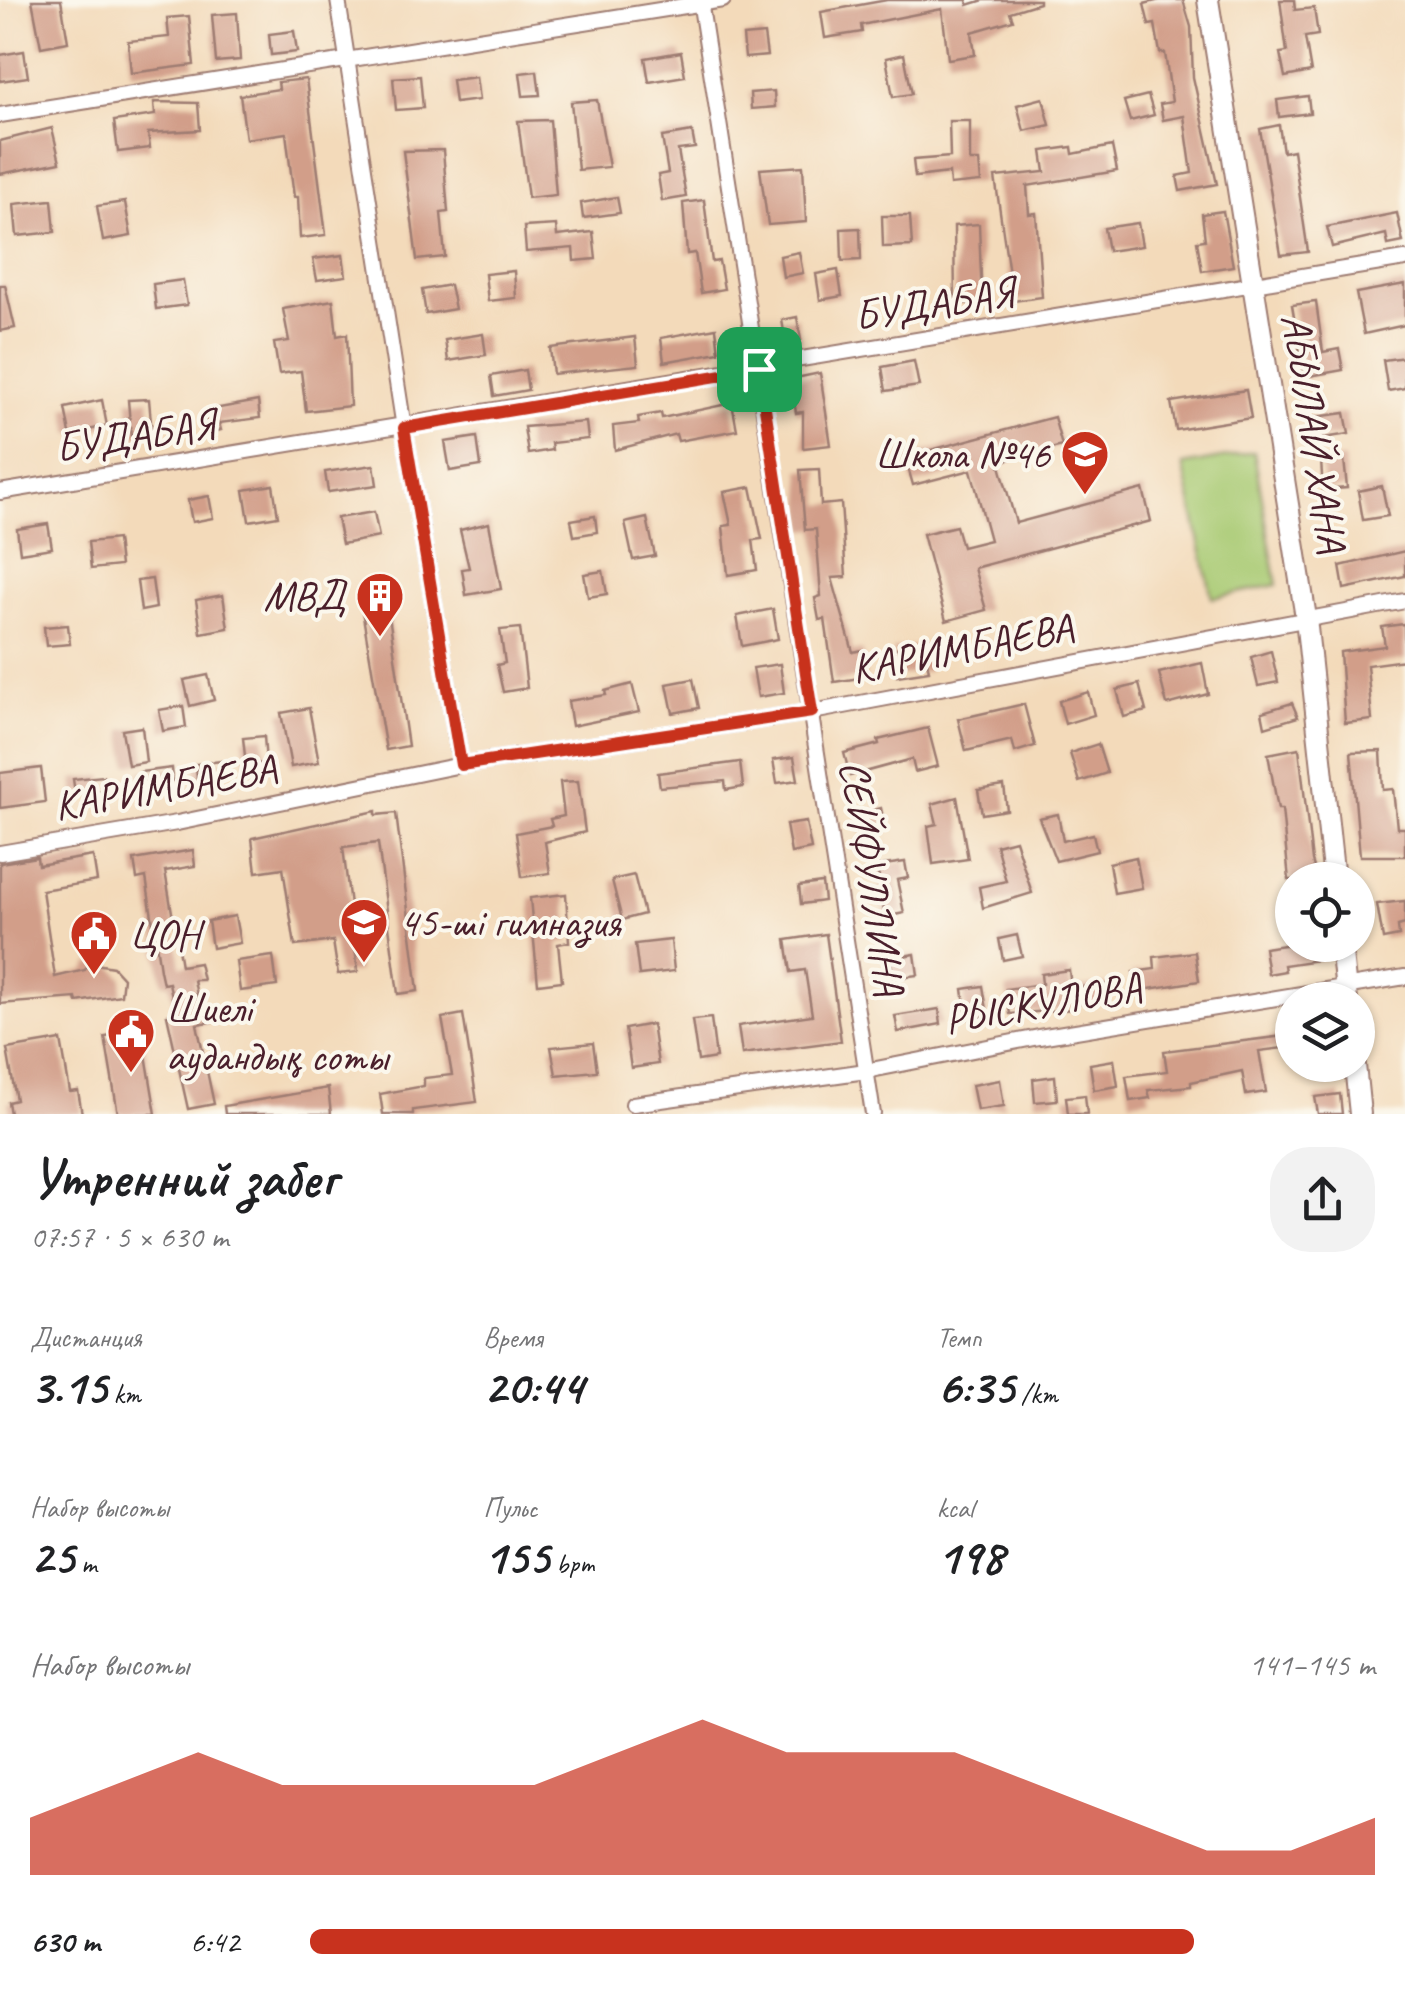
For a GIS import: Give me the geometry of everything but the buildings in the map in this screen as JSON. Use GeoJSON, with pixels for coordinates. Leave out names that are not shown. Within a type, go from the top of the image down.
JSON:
{"type":"FeatureCollection","features":[{"type":"Feature","properties":{"kind":"main road","name":"АБЫЛАЙ ХАНА"},"geometry":{"type":"LineString","coordinates":[[1208,0],[1306,618],[1332,862]]}},
{"type":"Feature","properties":{"kind":"main road"},"geometry":{"type":"LineString","coordinates":[[1356,1082],[1360,1114]]}},
{"type":"Feature","properties":{"kind":"street"},"geometry":{"type":"LineString","coordinates":[[338,0],[461,765]]}},
{"type":"Feature","properties":{"kind":"street"},"geometry":{"type":"LineString","coordinates":[[0,115],[724,0]]}},
{"type":"Feature","properties":{"kind":"street","name":"СЕЙФУЛЛИНА"},"geometry":{"type":"LineString","coordinates":[[700,2],[873,1114]]}},
{"type":"Feature","properties":{"kind":"street","name":"БУДАБАЯ"},"geometry":{"type":"LineString","coordinates":[[0,492],[1405,259]]}},
{"type":"Feature","properties":{"kind":"street","name":"КАРИМБАЕВА"},"geometry":{"type":"LineString","coordinates":[[0,852],[177,823],[461,765],[812,712],[1405,601]]}},
{"type":"Feature","properties":{"kind":"street","name":"РЫСКУЛОВА"},"geometry":{"type":"LineString","coordinates":[[1375,986],[1405,977]]}},
{"type":"Feature","properties":{"kind":"street","name":"РЫСКУЛОВА"},"geometry":{"type":"LineString","coordinates":[[632,1104],[866,1071],[1039,1037],[1275,1004]]}},
{"type":"Feature","properties":{"kind":"green space"},"geometry":{"type":"Polygon","coordinates":[[[1254,452],[1277,585],[1212,598],[1183,465],[1254,452]]]}},
{"type":"Feature","properties":{"kind":"place","name":"Школа №46"},"geometry":{"type":"Point","coordinates":[1085,496]}},
{"type":"Feature","properties":{"kind":"place","name":"МВД"},"geometry":{"type":"Point","coordinates":[380,638]}},
{"type":"Feature","properties":{"kind":"place","name":"45-ші гимназия"},"geometry":{"type":"Point","coordinates":[364,964]}},
{"type":"Feature","properties":{"kind":"place","name":"ЦОН"},"geometry":{"type":"Point","coordinates":[94,976]}},
{"type":"Feature","properties":{"kind":"place","name":"Шиелі аудандық соты"},"geometry":{"type":"Point","coordinates":[131,1074]}},
{"type":"Feature","properties":{"kind":"route"},"geometry":{"type":"LineString","coordinates":[[759,369],[812,712],[461,765],[404,428],[759,369]]}}]}
